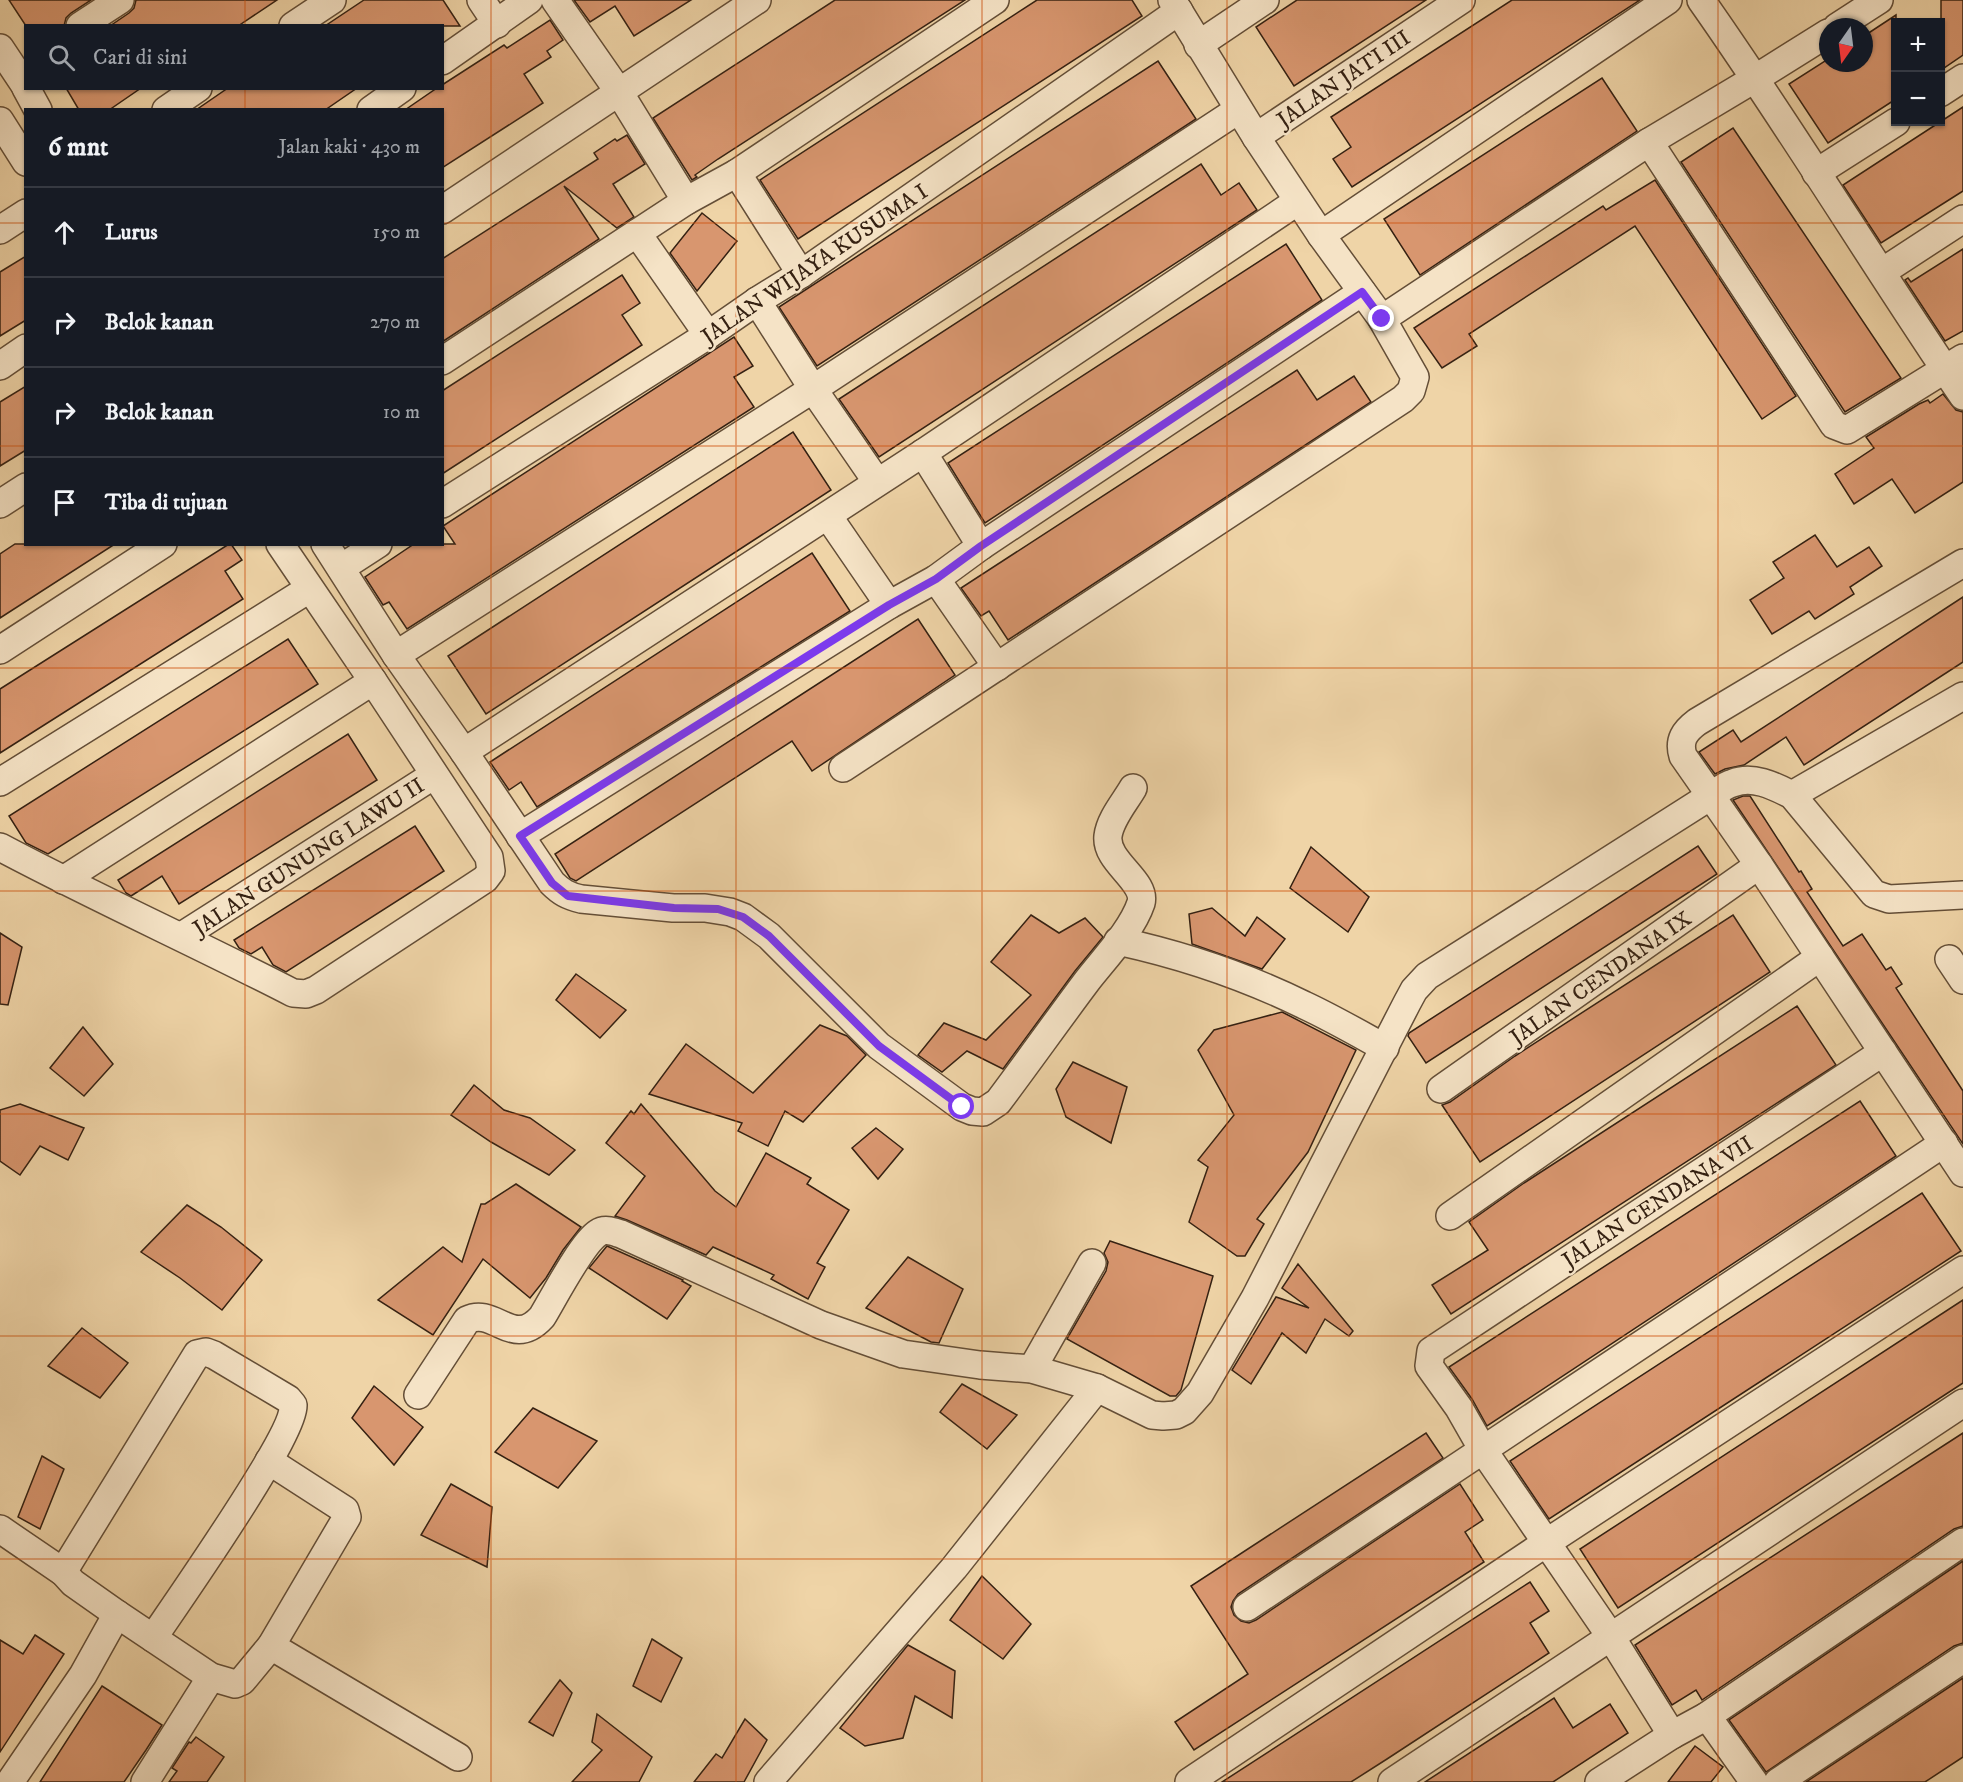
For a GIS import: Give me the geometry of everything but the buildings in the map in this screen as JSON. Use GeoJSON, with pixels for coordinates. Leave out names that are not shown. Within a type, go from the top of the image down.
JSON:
{"type":"FeatureCollection","features":[{"type":"Feature","properties":{"kind":"street"},"geometry":{"type":"LineString","coordinates":[[83,24],[120,0]]}},
{"type":"Feature","properties":{"kind":"street"},"geometry":{"type":"LineString","coordinates":[[296,24],[332,0]]}},
{"type":"Feature","properties":{"kind":"street"},"geometry":{"type":"LineString","coordinates":[[481,0],[496,24]]}},
{"type":"Feature","properties":{"kind":"street"},"geometry":{"type":"LineString","coordinates":[[444,60],[529,0]]}},
{"type":"Feature","properties":{"kind":"street"},"geometry":{"type":"LineString","coordinates":[[555,0],[619,92],[686,201]]}},
{"type":"Feature","properties":{"kind":"street"},"geometry":{"type":"LineString","coordinates":[[444,209],[757,0]]}},
{"type":"Feature","properties":{"kind":"street"},"geometry":{"type":"LineString","coordinates":[[444,360],[686,201],[737,173],[996,0]]}},
{"type":"Feature","properties":{"kind":"street"},"geometry":{"type":"LineString","coordinates":[[1198,45],[1265,0]]}},
{"type":"Feature","properties":{"kind":"street","name":"JALAN JATI III"},"geometry":{"type":"LineString","coordinates":[[1256,137],[1461,0]]}},
{"type":"Feature","properties":{"kind":"street"},"geometry":{"type":"LineString","coordinates":[[1321,235],[1668,0]]}},
{"type":"Feature","properties":{"kind":"street"},"geometry":{"type":"LineString","coordinates":[[1701,0],[1756,78],[1882,272],[1954,364],[1963,396]]}},
{"type":"Feature","properties":{"kind":"street"},"geometry":{"type":"LineString","coordinates":[[1851,18],[1879,0]]}},
{"type":"Feature","properties":{"kind":"street"},"geometry":{"type":"LineString","coordinates":[[843,768],[1403,399],[1411,391],[1415,377],[1382,319],[1321,235],[1238,110],[1175,5]]}},
{"type":"Feature","properties":{"kind":"street","name":"JALAN WIJAYA KUSUMA I"},"geometry":{"type":"LineString","coordinates":[[444,503],[801,274],[1175,5]]}},
{"type":"Feature","properties":{"kind":"street"},"geometry":{"type":"LineString","coordinates":[[1382,319],[1649,142],[1819,39]]}},
{"type":"Feature","properties":{"kind":"street"},"geometry":{"type":"LineString","coordinates":[[1945,90],[1963,78]]}},
{"type":"Feature","properties":{"kind":"street"},"geometry":{"type":"LineString","coordinates":[[28,90],[37,108]]}},
{"type":"Feature","properties":{"kind":"street"},"geometry":{"type":"LineString","coordinates":[[169,108],[195,90]]}},
{"type":"Feature","properties":{"kind":"street"},"geometry":{"type":"LineString","coordinates":[[374,108],[399,90]]}},
{"type":"Feature","properties":{"kind":"street"},"geometry":{"type":"LineString","coordinates":[[396,655],[813,389],[1238,110]]}},
{"type":"Feature","properties":{"kind":"street"},"geometry":{"type":"LineString","coordinates":[[0,121],[24,159]]}},
{"type":"Feature","properties":{"kind":"street"},"geometry":{"type":"LineString","coordinates":[[1816,173],[1891,125]]}},
{"type":"Feature","properties":{"kind":"street"},"geometry":{"type":"LineString","coordinates":[[1649,142],[1834,425],[1848,430],[1954,364]]}},
{"type":"Feature","properties":{"kind":"street"},"geometry":{"type":"LineString","coordinates":[[737,173],[801,274]]}},
{"type":"Feature","properties":{"kind":"street"},"geometry":{"type":"LineString","coordinates":[[464,752],[828,516],[1298,201]]}},
{"type":"Feature","properties":{"kind":"street"},"geometry":{"type":"LineString","coordinates":[[0,230],[24,214]]}},
{"type":"Feature","properties":{"kind":"street"},"geometry":{"type":"LineString","coordinates":[[1882,272],[1963,219]]}},
{"type":"Feature","properties":{"kind":"street"},"geometry":{"type":"LineString","coordinates":[[637,233],[708,335]]}},
{"type":"Feature","properties":{"kind":"street"},"geometry":{"type":"LineString","coordinates":[[520,836],[889,605],[936,579],[981,546],[1362,292]]}},
{"type":"Feature","properties":{"kind":"street"},"geometry":{"type":"LineString","coordinates":[[756,301],[877,482]]}},
{"type":"Feature","properties":{"kind":"street"},"geometry":{"type":"LineString","coordinates":[[0,366],[24,349]]}},
{"type":"Feature","properties":{"kind":"street"},"geometry":{"type":"LineString","coordinates":[[923,453],[981,546]]}},
{"type":"Feature","properties":{"kind":"street"},"geometry":{"type":"LineString","coordinates":[[0,504],[24,488]]}},
{"type":"Feature","properties":{"kind":"street"},"geometry":{"type":"LineString","coordinates":[[828,516],[889,605]]}},
{"type":"Feature","properties":{"kind":"street"},"geometry":{"type":"LineString","coordinates":[[0,650],[160,546]]}},
{"type":"Feature","properties":{"kind":"street"},"geometry":{"type":"LineString","coordinates":[[0,847],[293,993],[306,994],[316,990],[485,879],[491,871],[489,857],[281,546]]}},
{"type":"Feature","properties":{"kind":"street"},"geometry":{"type":"LineString","coordinates":[[326,546],[396,655],[552,883],[568,896],[674,908],[711,909],[743,917],[777,944],[879,1046],[962,1107],[972,1111],[984,1112],[998,1102],[1137,912],[1142,894],[1112,853],[1108,834],[1133,788]]}},
{"type":"Feature","properties":{"kind":"street"},"geometry":{"type":"LineString","coordinates":[[340,568],[375,546]]}},
{"type":"Feature","properties":{"kind":"street"},"geometry":{"type":"LineString","coordinates":[[1963,563],[1697,722],[1686,730],[1681,745],[1683,756],[1712,795],[1963,1173]]}},
{"type":"Feature","properties":{"kind":"street"},"geometry":{"type":"LineString","coordinates":[[936,579],[997,667]]}},
{"type":"Feature","properties":{"kind":"street"},"geometry":{"type":"LineString","coordinates":[[0,782],[309,589]]}},
{"type":"Feature","properties":{"kind":"street"},"geometry":{"type":"LineString","coordinates":[[63,880],[373,681]]}},
{"type":"Feature","properties":{"kind":"street"},"geometry":{"type":"LineString","coordinates":[[1792,795],[1963,696]]}},
{"type":"Feature","properties":{"kind":"street","name":"JALAN GUNUNG LAWU II"},"geometry":{"type":"LineString","coordinates":[[182,936],[434,775]]}},
{"type":"Feature","properties":{"kind":"street"},"geometry":{"type":"LineString","coordinates":[[418,1395],[470,1319],[485,1319],[520,1330],[533,1327],[542,1317],[585,1246],[603,1231],[621,1234],[821,1325],[903,1353],[980,1365],[1032,1369],[1097,1388],[1152,1415],[1176,1415],[1184,1411],[1200,1393],[1255,1298],[1414,990],[1427,976],[1712,795],[1732,783],[1744,781],[1760,781],[1792,795],[1874,894],[1888,899],[1963,895]]}},
{"type":"Feature","properties":{"kind":"street","name":"JALAN CENDANA IX"},"geometry":{"type":"LineString","coordinates":[[1440,1089],[1759,865]]}},
{"type":"Feature","properties":{"kind":"street"},"geometry":{"type":"LineString","coordinates":[[1118,941],[1225,971],[1304,1005],[1385,1048]]}},
{"type":"Feature","properties":{"kind":"street"},"geometry":{"type":"LineString","coordinates":[[1450,1215],[1820,957]]}},
{"type":"Feature","properties":{"kind":"street","name":"JALAN CENDANA VII"},"geometry":{"type":"LineString","coordinates":[[1483,1450],[1459,1408],[1430,1366],[1431,1351],[1884,1052]]}},
{"type":"Feature","properties":{"kind":"street"},"geometry":{"type":"LineString","coordinates":[[1247,1607],[1944,1143]]}},
{"type":"Feature","properties":{"kind":"street"},"geometry":{"type":"LineString","coordinates":[[1032,1369],[1092,1263]]}},
{"type":"Feature","properties":{"kind":"street"},"geometry":{"type":"LineString","coordinates":[[1200,1779],[1546,1543],[1963,1270]]}},
{"type":"Feature","properties":{"kind":"street"},"geometry":{"type":"LineString","coordinates":[[63,1572],[197,1354],[206,1352],[214,1355],[291,1402],[294,1408],[292,1414],[270,1461],[153,1638]]}},
{"type":"Feature","properties":{"kind":"street"},"geometry":{"type":"LineString","coordinates":[[768,1782],[954,1568],[1097,1388]]}},
{"type":"Feature","properties":{"kind":"street"},"geometry":{"type":"LineString","coordinates":[[1392,1782],[1963,1403]]}},
{"type":"Feature","properties":{"kind":"street"},"geometry":{"type":"LineString","coordinates":[[1483,1450],[1611,1637],[1672,1735]]}},
{"type":"Feature","properties":{"kind":"street"},"geometry":{"type":"LineString","coordinates":[[0,1529],[63,1572],[73,1583],[117,1614],[211,1677],[235,1684],[242,1681],[271,1646],[347,1517],[345,1510],[270,1461]]}},
{"type":"Feature","properties":{"kind":"street"},"geometry":{"type":"LineString","coordinates":[[1599,1782],[1630,1774],[1672,1735],[1707,1716],[1963,1542]]}},
{"type":"Feature","properties":{"kind":"street"},"geometry":{"type":"LineString","coordinates":[[10,1782],[83,1674],[117,1614]]}},
{"type":"Feature","properties":{"kind":"street"},"geometry":{"type":"LineString","coordinates":[[271,1646],[458,1758]]}},
{"type":"Feature","properties":{"kind":"street"},"geometry":{"type":"LineString","coordinates":[[1778,1782],[1963,1659]]}},
{"type":"Feature","properties":{"kind":"street"},"geometry":{"type":"LineString","coordinates":[[145,1782],[211,1677]]}},
{"type":"Feature","properties":{"kind":"street"},"geometry":{"type":"LineString","coordinates":[[1707,1716],[1754,1782]]}},
{"type":"Feature","properties":{"kind":"route"},"geometry":{"type":"LineString","coordinates":[[962,1107],[879,1046],[769,936],[743,917],[718,909],[674,908],[568,896],[552,883],[520,836],[889,605],[936,579],[981,546],[1362,292],[1382,319]]}}]}
